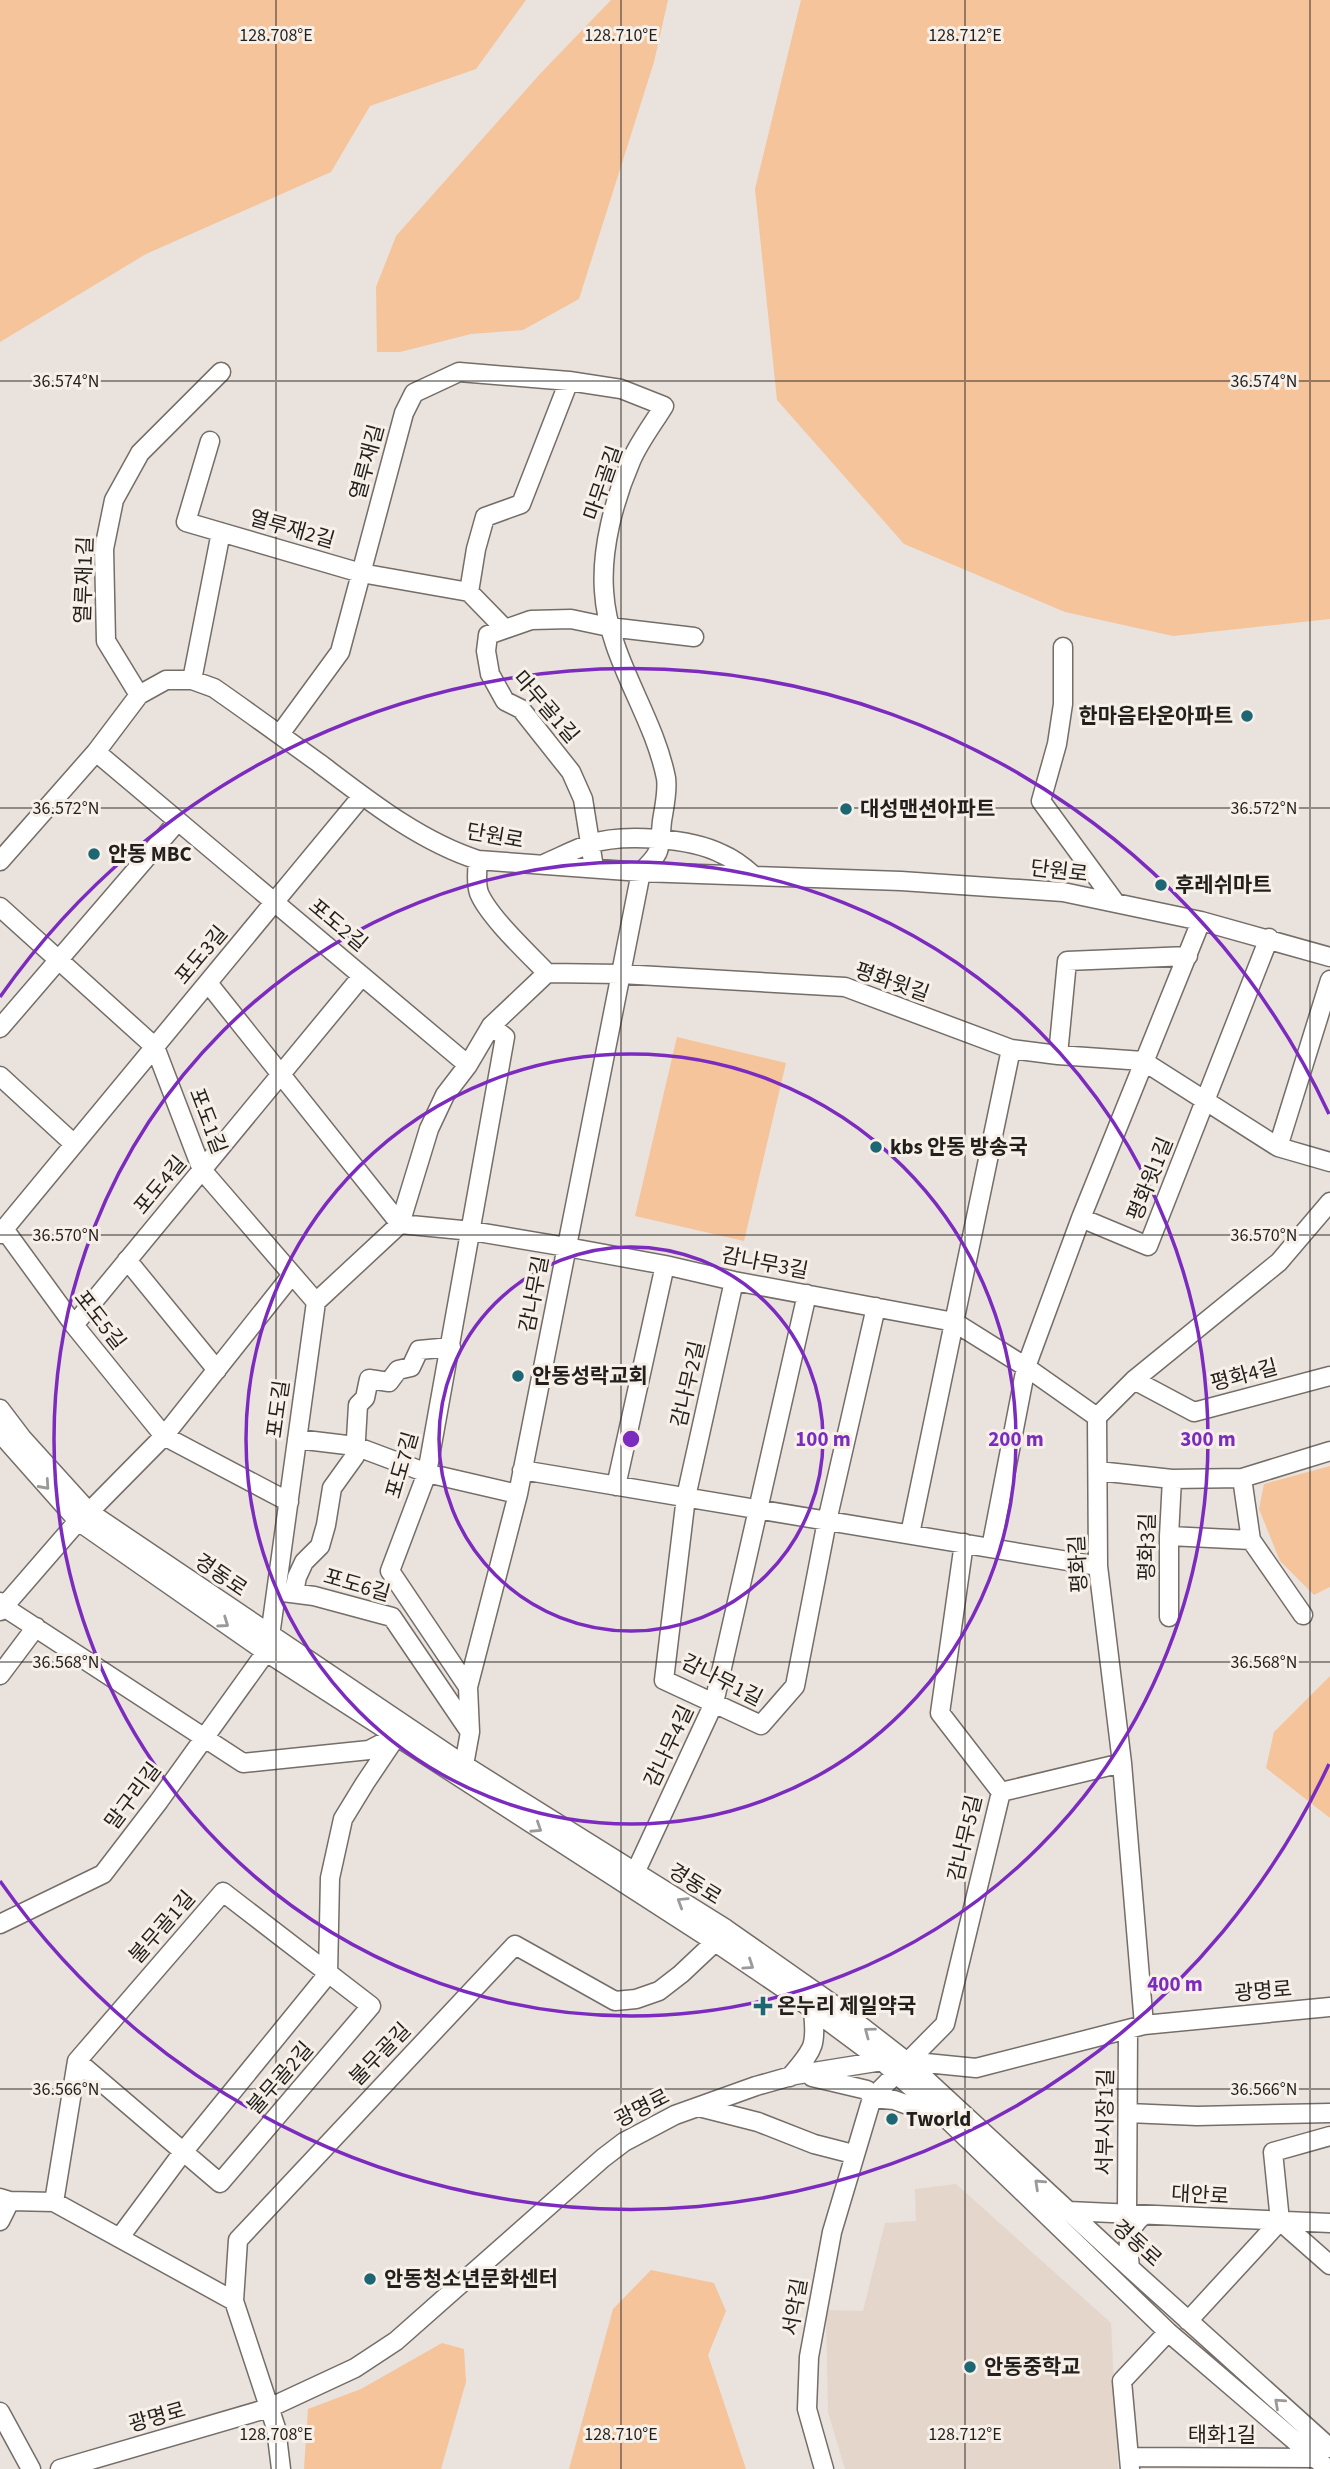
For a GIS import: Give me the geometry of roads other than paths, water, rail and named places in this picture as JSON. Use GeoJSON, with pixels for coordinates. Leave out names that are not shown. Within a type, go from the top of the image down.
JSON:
{"type":"FeatureCollection","features":[{"type":"Feature","properties":{"kind":"street","name":"열루재1길"},"geometry":{"type":"LineString","coordinates":[[139,695],[106,641],[104,549],[114,500],[140,453],[221,372]]}},
{"type":"Feature","properties":{"kind":"street","name":"열루재길"},"geometry":{"type":"LineString","coordinates":[[280,734],[340,652],[404,413],[414,393],[459,372],[569,381],[621,389]]}},
{"type":"Feature","properties":{"kind":"street"},"geometry":{"type":"LineString","coordinates":[[569,381],[521,505],[485,517],[476,549],[469,592],[504,628],[531,620],[571,619],[609,627],[694,637]]}},
{"type":"Feature","properties":{"kind":"street","name":"마무골길"},"geometry":{"type":"LineString","coordinates":[[621,389],[664,407],[631,460],[614,513],[603,566],[609,627],[624,673],[647,719],[667,781],[658,856],[641,872]]}},
{"type":"Feature","properties":{"kind":"street","name":"열루재2길"},"geometry":{"type":"LineString","coordinates":[[210,441],[186,522],[361,573],[469,592]]}},
{"type":"Feature","properties":{"kind":"street"},"geometry":{"type":"LineString","coordinates":[[0,861],[96,752],[139,695],[166,680],[192,680],[221,532]]}},
{"type":"Feature","properties":{"kind":"street","name":"마무골1길"},"geometry":{"type":"LineString","coordinates":[[504,628],[488,635],[486,651],[490,674],[505,701],[521,709],[571,772],[583,799],[594,868]]}},
{"type":"Feature","properties":{"kind":"street","name":"단원로"},"geometry":{"type":"LineString","coordinates":[[1063,647],[1063,704],[1057,744],[1041,801],[1115,902]]}},
{"type":"Feature","properties":{"kind":"street","name":"단원로"},"geometry":{"type":"LineString","coordinates":[[192,680],[214,688],[362,796],[429,840],[454,853],[478,860],[641,872],[901,881],[1063,892],[1201,921],[1330,957]]}},
{"type":"Feature","properties":{"kind":"street","name":"포도2길"},"geometry":{"type":"LineString","coordinates":[[96,752],[468,1065]]}},
{"type":"Feature","properties":{"kind":"street","name":"포도3길"},"geometry":{"type":"LineString","coordinates":[[2,1232],[362,796]]}},
{"type":"Feature","properties":{"kind":"street"},"geometry":{"type":"LineString","coordinates":[[0,1028],[178,821]]}},
{"type":"Feature","properties":{"kind":"street"},"geometry":{"type":"LineString","coordinates":[[540,865],[592,844],[614,840],[660,840],[691,844],[721,853],[753,875]]}},
{"type":"Feature","properties":{"kind":"street"},"geometry":{"type":"LineString","coordinates":[[478,860],[479,892],[492,912],[547,973]]}},
{"type":"Feature","properties":{"kind":"street","name":"감나무길"},"geometry":{"type":"LineString","coordinates":[[464,1765],[470,1732],[468,1687],[518,1494],[641,872]]}},
{"type":"Feature","properties":{"kind":"street","name":"포도1길"},"geometry":{"type":"LineString","coordinates":[[0,908],[155,1047],[202,1170],[316,1302]]}},
{"type":"Feature","properties":{"kind":"street"},"geometry":{"type":"LineString","coordinates":[[991,1548],[1026,1367],[1081,1218],[1201,921]]}},
{"type":"Feature","properties":{"kind":"street"},"geometry":{"type":"LineString","coordinates":[[1205,1101],[1269,938]]}},
{"type":"Feature","properties":{"kind":"street"},"geometry":{"type":"LineString","coordinates":[[1058,1055],[1066,961],[1188,956]]}},
{"type":"Feature","properties":{"kind":"street"},"geometry":{"type":"LineString","coordinates":[[316,1302],[400,1224],[429,1129],[445,1095],[468,1065],[491,1026],[547,973],[621,974]]}},
{"type":"Feature","properties":{"kind":"street","name":"평화윗길"},"geometry":{"type":"LineString","coordinates":[[621,974],[845,987],[1011,1049],[1143,1061],[1278,1147],[1330,1162]]}},
{"type":"Feature","properties":{"kind":"street","name":"포도4길"},"geometry":{"type":"LineString","coordinates":[[74,1325],[362,976]]}},
{"type":"Feature","properties":{"kind":"street"},"geometry":{"type":"LineString","coordinates":[[1278,1147],[1330,980]]}},
{"type":"Feature","properties":{"kind":"street"},"geometry":{"type":"LineString","coordinates":[[208,983],[400,1224],[471,1231],[567,1247]]}},
{"type":"Feature","properties":{"kind":"street","name":"포도7길"},"geometry":{"type":"LineString","coordinates":[[468,1687],[390,1571],[427,1473],[451,1347],[505,1037],[491,1026]]}},
{"type":"Feature","properties":{"kind":"street"},"geometry":{"type":"LineString","coordinates":[[910,1534],[1011,1049]]}},
{"type":"Feature","properties":{"kind":"street"},"geometry":{"type":"LineString","coordinates":[[0,1076],[74,1144]]}},
{"type":"Feature","properties":{"kind":"street","name":"평화윗1길"},"geometry":{"type":"LineString","coordinates":[[1081,1218],[1148,1245],[1205,1101]]}},
{"type":"Feature","properties":{"kind":"street"},"geometry":{"type":"LineString","coordinates":[[1097,1418],[1134,1380],[1279,1262],[1330,1202]]}},
{"type":"Feature","properties":{"kind":"street","name":"포도5길"},"geometry":{"type":"LineString","coordinates":[[2,1232],[163,1436],[289,1502]]}},
{"type":"Feature","properties":{"kind":"street","name":"감나무3길"},"geometry":{"type":"LineString","coordinates":[[567,1247],[954,1322],[1026,1367],[1097,1418]]}},
{"type":"Feature","properties":{"kind":"street"},"geometry":{"type":"LineString","coordinates":[[127,1261],[216,1370]]}},
{"type":"Feature","properties":{"kind":"street"},"geometry":{"type":"LineString","coordinates":[[616,1486],[665,1265]]}},
{"type":"Feature","properties":{"kind":"street"},"geometry":{"type":"LineString","coordinates":[[291,1276],[163,1436],[1,1606],[243,1763],[369,1750],[400,1731]]}},
{"type":"Feature","properties":{"kind":"street","name":"감나무2길"},"geometry":{"type":"LineString","coordinates":[[686,1497],[734,1281]]}},
{"type":"Feature","properties":{"kind":"street"},"geometry":{"type":"LineString","coordinates":[[758,1509],[807,1294]]}},
{"type":"Feature","properties":{"kind":"street","name":"포도길"},"geometry":{"type":"LineString","coordinates":[[268,1644],[285,1592],[289,1502],[316,1302]]}},
{"type":"Feature","properties":{"kind":"street"},"geometry":{"type":"LineString","coordinates":[[827,1521],[876,1307]]}},
{"type":"Feature","properties":{"kind":"street","name":"포도6길"},"geometry":{"type":"LineString","coordinates":[[451,1347],[419,1350],[411,1367],[398,1370],[389,1382],[369,1379],[365,1398],[358,1405],[355,1456],[332,1488],[320,1546],[304,1562],[285,1592],[392,1617],[470,1732]]}},
{"type":"Feature","properties":{"kind":"street","name":"평화4길"},"geometry":{"type":"LineString","coordinates":[[1134,1380],[1195,1412],[1330,1376]]}},
{"type":"Feature","properties":{"kind":"street","name":"경동로"},"geometry":{"type":"LineString","coordinates":[[0,1409],[83,1517]]}},
{"type":"Feature","properties":{"kind":"street","name":"평화길"},"geometry":{"type":"LineString","coordinates":[[1097,1418],[1098,1566],[1122,1763],[1136,2027]]}},
{"type":"Feature","properties":{"kind":"street"},"geometry":{"type":"LineString","coordinates":[[297,1439],[355,1447],[427,1473],[518,1494]]}},
{"type":"Feature","properties":{"kind":"street","name":"경동로"},"geometry":{"type":"LineString","coordinates":[[3,1440],[83,1517],[268,1644],[715,1942],[882,2061]]}},
{"type":"Feature","properties":{"kind":"street"},"geometry":{"type":"LineString","coordinates":[[1098,1471],[1172,1479],[1241,1478],[1330,1451]]}},
{"type":"Feature","properties":{"kind":"street"},"geometry":{"type":"LineString","coordinates":[[522,1470],[1098,1566]]}},
{"type":"Feature","properties":{"kind":"street"},"geometry":{"type":"LineString","coordinates":[[1241,1478],[1251,1540],[1303,1615]]}},
{"type":"Feature","properties":{"kind":"street","name":"평화3길"},"geometry":{"type":"LineString","coordinates":[[1169,1617],[1172,1479]]}},
{"type":"Feature","properties":{"kind":"street","name":"감나무1길"},"geometry":{"type":"LineString","coordinates":[[686,1497],[664,1680],[761,1725],[795,1686],[827,1521]]}},
{"type":"Feature","properties":{"kind":"street","name":"감나무4길"},"geometry":{"type":"LineString","coordinates":[[635,1873],[714,1703],[758,1509]]}},
{"type":"Feature","properties":{"kind":"street"},"geometry":{"type":"LineString","coordinates":[[1169,1536],[1251,1540]]}},
{"type":"Feature","properties":{"kind":"street","name":"감나무5길"},"geometry":{"type":"LineString","coordinates":[[901,2067],[945,2024],[1000,1792],[940,1713],[964,1544]]}},
{"type":"Feature","properties":{"kind":"street"},"geometry":{"type":"LineString","coordinates":[[0,1675],[36,1627]]}},
{"type":"Feature","properties":{"kind":"street","name":"말구리길"},"geometry":{"type":"LineString","coordinates":[[0,1924],[103,1874],[268,1644]]}},
{"type":"Feature","properties":{"kind":"street"},"geometry":{"type":"LineString","coordinates":[[120,2237],[183,2152],[328,1974],[330,1878],[343,1819],[400,1731]]}},
{"type":"Feature","properties":{"kind":"street","name":"경동로"},"geometry":{"type":"LineString","coordinates":[[400,1731],[464,1765],[726,1929],[830,2002],[1068,2211],[1188,2321],[1324,2458]]}},
{"type":"Feature","properties":{"kind":"street"},"geometry":{"type":"LineString","coordinates":[[1000,1792],[1122,1763]]}},
{"type":"Feature","properties":{"kind":"street","name":"불무골1길"},"geometry":{"type":"LineString","coordinates":[[76,2061],[223,1892],[328,1974]]}},
{"type":"Feature","properties":{"kind":"street","name":"불무골길"},"geometry":{"type":"LineString","coordinates":[[281,2469],[276,2428],[234,2301],[238,2240],[515,1945],[615,2001],[636,1999],[659,1991],[715,1942]]}},
{"type":"Feature","properties":{"kind":"street","name":"불무골2길"},"geometry":{"type":"LineString","coordinates":[[183,2152],[220,2183],[371,2006],[328,1974]]}},
{"type":"Feature","properties":{"kind":"street","name":"광명로"},"geometry":{"type":"LineString","coordinates":[[60,2469],[269,2408],[355,2368],[396,2341],[624,2142],[675,2115],[792,2076],[882,2061],[901,2067],[976,2067],[1136,2027],[1330,2007]]}},
{"type":"Feature","properties":{"kind":"street"},"geometry":{"type":"LineString","coordinates":[[813,2011],[816,2039],[792,2076],[857,2087],[867,2090],[872,2098],[894,2100],[947,2119]]}},
{"type":"Feature","properties":{"kind":"street","name":"서부시장1길"},"geometry":{"type":"LineString","coordinates":[[1135,2215],[1128,2113],[1136,2027]]}},
{"type":"Feature","properties":{"kind":"street"},"geometry":{"type":"LineString","coordinates":[[76,2061],[183,2152]]}},
{"type":"Feature","properties":{"kind":"street"},"geometry":{"type":"LineString","coordinates":[[54,2202],[76,2061]]}},
{"type":"Feature","properties":{"kind":"street","name":"경동로"},"geometry":{"type":"LineString","coordinates":[[901,2067],[947,2119],[1168,2332],[1324,2458]]}},
{"type":"Feature","properties":{"kind":"street","name":"서악길"},"geometry":{"type":"LineString","coordinates":[[824,2469],[807,2409],[809,2357],[832,2232],[853,2154],[872,2098],[901,2067]]}},
{"type":"Feature","properties":{"kind":"street"},"geometry":{"type":"LineString","coordinates":[[699,2107],[758,2122],[814,2144],[853,2154]]}},
{"type":"Feature","properties":{"kind":"street"},"geometry":{"type":"LineString","coordinates":[[1128,2113],[1197,2116],[1330,2113]]}},
{"type":"Feature","properties":{"kind":"street"},"geometry":{"type":"LineString","coordinates":[[1330,2136],[1273,2152],[1280,2221],[1330,2265]]}},
{"type":"Feature","properties":{"kind":"street"},"geometry":{"type":"LineString","coordinates":[[0,2221],[5,2199],[54,2202],[234,2301]]}},
{"type":"Feature","properties":{"kind":"street","name":"대안로"},"geometry":{"type":"LineString","coordinates":[[1068,2211],[1330,2223]]}},
{"type":"Feature","properties":{"kind":"street"},"geometry":{"type":"LineString","coordinates":[[1130,2268],[1129,2237],[1135,2215]]}},
{"type":"Feature","properties":{"kind":"street"},"geometry":{"type":"LineString","coordinates":[[1188,2321],[1280,2221]]}},
{"type":"Feature","properties":{"kind":"street","name":"태화1길"},"geometry":{"type":"LineString","coordinates":[[1168,2332],[1122,2381],[1129,2463],[1324,2458]]}},
{"type":"Feature","properties":{"kind":"street"},"geometry":{"type":"LineString","coordinates":[[0,2412],[31,2469]]}},
{"type":"Feature","properties":{"kind":"place","name":"한마음타운아파트"},"geometry":{"type":"Point","coordinates":[1247,716]}},
{"type":"Feature","properties":{"kind":"place","name":"대성맨션아파트"},"geometry":{"type":"Point","coordinates":[846,809]}},
{"type":"Feature","properties":{"kind":"place","name":"안동 MBC"},"geometry":{"type":"Point","coordinates":[94,854]}},
{"type":"Feature","properties":{"kind":"place","name":"후레쉬마트"},"geometry":{"type":"Point","coordinates":[1161,885]}},
{"type":"Feature","properties":{"kind":"place","name":"kbs 안동 방송국"},"geometry":{"type":"Point","coordinates":[876,1147]}},
{"type":"Feature","properties":{"kind":"place","name":"안동성락교회"},"geometry":{"type":"Point","coordinates":[518,1376]}},
{"type":"Feature","properties":{"kind":"place","name":"온누리 제일약국"},"geometry":{"type":"Point","coordinates":[763,2006]}},
{"type":"Feature","properties":{"kind":"place","name":"Tworld"},"geometry":{"type":"Point","coordinates":[892,2119]}},
{"type":"Feature","properties":{"kind":"place","name":"안동청소년문화센터"},"geometry":{"type":"Point","coordinates":[370,2279]}},
{"type":"Feature","properties":{"kind":"place","name":"안동중학교"},"geometry":{"type":"Point","coordinates":[970,2367]}}]}
